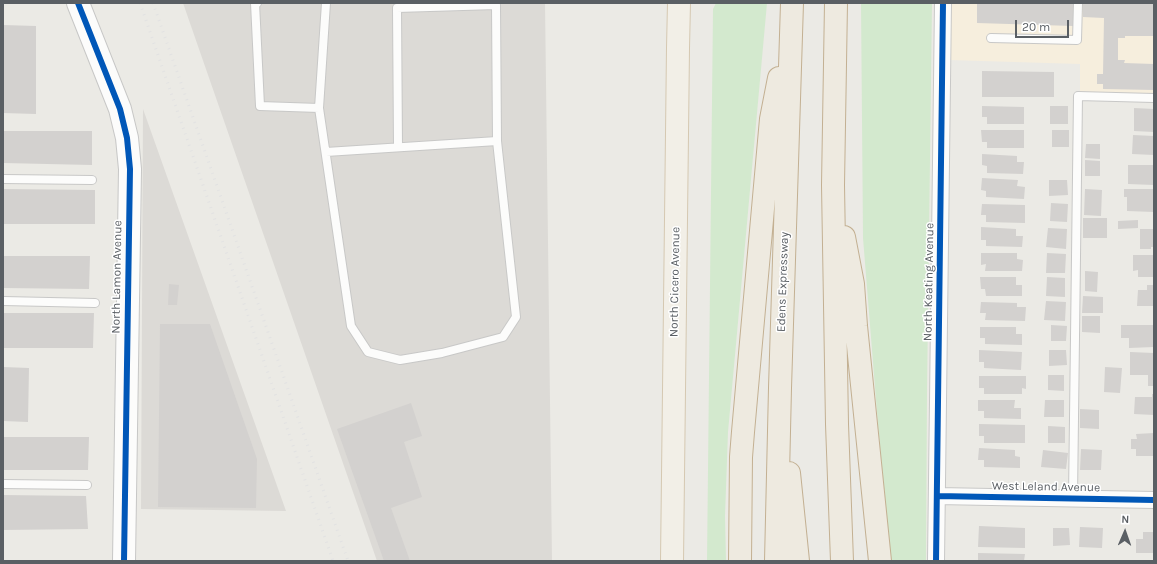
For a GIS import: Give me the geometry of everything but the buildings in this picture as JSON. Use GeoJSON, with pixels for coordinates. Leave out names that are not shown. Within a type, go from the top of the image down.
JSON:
{"type":"FeatureCollection","features":[{"type":"Feature","properties":{"kind":"highway"},"geometry":{"type":"LineString","coordinates":[[836,3],[833,185],[837,424],[842,561]]}},
{"type":"Feature","properties":{"kind":"highway"},"geometry":{"type":"LineString","coordinates":[[740,561],[743,432],[771,119],[792,11]]}},
{"type":"Feature","properties":{"kind":"highway","name":"Edens Expressway"},"geometry":{"type":"LineString","coordinates":[[776,561],[792,11]]}},
{"type":"Feature","properties":{"kind":"highway"},"geometry":{"type":"LineString","coordinates":[[833,185],[853,284],[880,561]]}},
{"type":"Feature","properties":{"kind":"highway"},"geometry":{"type":"LineString","coordinates":[[780,388],[798,561]]}},
{"type":"Feature","properties":{"kind":"main road","name":"North Cicero Avenue"},"geometry":{"type":"LineString","coordinates":[[672,561],[679,3]]}},
{"type":"Feature","properties":{"kind":"street","name":"North Lamon Avenue"},"geometry":{"type":"LineString","coordinates":[[78,3],[120,110],[127,138],[130,169],[124,561]]}},
{"type":"Feature","properties":{"kind":"street","name":"North Keating Avenue"},"geometry":{"type":"LineString","coordinates":[[936,561],[942,3]]}},
{"type":"Feature","properties":{"kind":"street","name":"West Leland Avenue"},"geometry":{"type":"LineString","coordinates":[[937,496],[1154,500]]}},
{"type":"Feature","properties":{"kind":"lane"},"geometry":{"type":"LineString","coordinates":[[257,3],[255,3],[260,106],[319,108]]}},
{"type":"Feature","properties":{"kind":"lane"},"geometry":{"type":"LineString","coordinates":[[326,3],[319,108],[351,326],[368,352],[400,360],[442,353],[503,337],[516,317],[497,141],[496,5],[398,8],[398,147]]}},
{"type":"Feature","properties":{"kind":"lane"},"geometry":{"type":"LineString","coordinates":[[991,38],[1077,40],[1078,3]]}},
{"type":"Feature","properties":{"kind":"lane"},"geometry":{"type":"LineString","coordinates":[[1073,498],[1078,96],[1154,98]]}},
{"type":"Feature","properties":{"kind":"lane"},"geometry":{"type":"LineString","coordinates":[[326,152],[497,141]]}},
{"type":"Feature","properties":{"kind":"lane"},"geometry":{"type":"LineString","coordinates":[[3,179],[92,180]]}},
{"type":"Feature","properties":{"kind":"lane"},"geometry":{"type":"LineString","coordinates":[[3,302],[95,303]]}},
{"type":"Feature","properties":{"kind":"lane"},"geometry":{"type":"LineString","coordinates":[[3,484],[86,485]]}},
{"type":"Feature","properties":{"kind":"shaded area"},"geometry":{"type":"Polygon","coordinates":[[[183,3],[545,3],[552,561],[377,561],[183,3]]]}},
{"type":"Feature","properties":{"kind":"shaded area"},"geometry":{"type":"Polygon","coordinates":[[[950,3],[1154,3],[1154,95],[1080,94],[1080,64],[949,60],[950,3]]]}},
{"type":"Feature","properties":{"kind":"shaded area"},"geometry":{"type":"Polygon","coordinates":[[[143,109],[286,511],[141,509],[143,109]]]}},
{"type":"Feature","properties":{"kind":"green space"},"geometry":{"type":"Polygon","coordinates":[[[716,3],[767,3],[728,432],[725,516],[726,561],[707,561],[713,9],[716,3]]]}},
{"type":"Feature","properties":{"kind":"green space"},"geometry":{"type":"Polygon","coordinates":[[[861,3],[932,3],[926,561],[891,561],[879,437],[863,238],[861,3]]]}},
{"type":"Feature","properties":{"kind":"railway"},"geometry":{"type":"LineString","coordinates":[[140,3],[333,561]]}},
{"type":"Feature","properties":{"kind":"railway"},"geometry":{"type":"LineString","coordinates":[[153,3],[348,561]]}},
{"type":"Feature","properties":{"kind":"cycle path"},"geometry":{"type":"LineString","coordinates":[[78,3],[120,109],[127,138],[130,169],[124,561]]}},
{"type":"Feature","properties":{"kind":"cycle path"},"geometry":{"type":"LineString","coordinates":[[936,561],[943,3]]}},
{"type":"Feature","properties":{"kind":"cycle path"},"geometry":{"type":"LineString","coordinates":[[937,496],[1154,500]]}}]}
